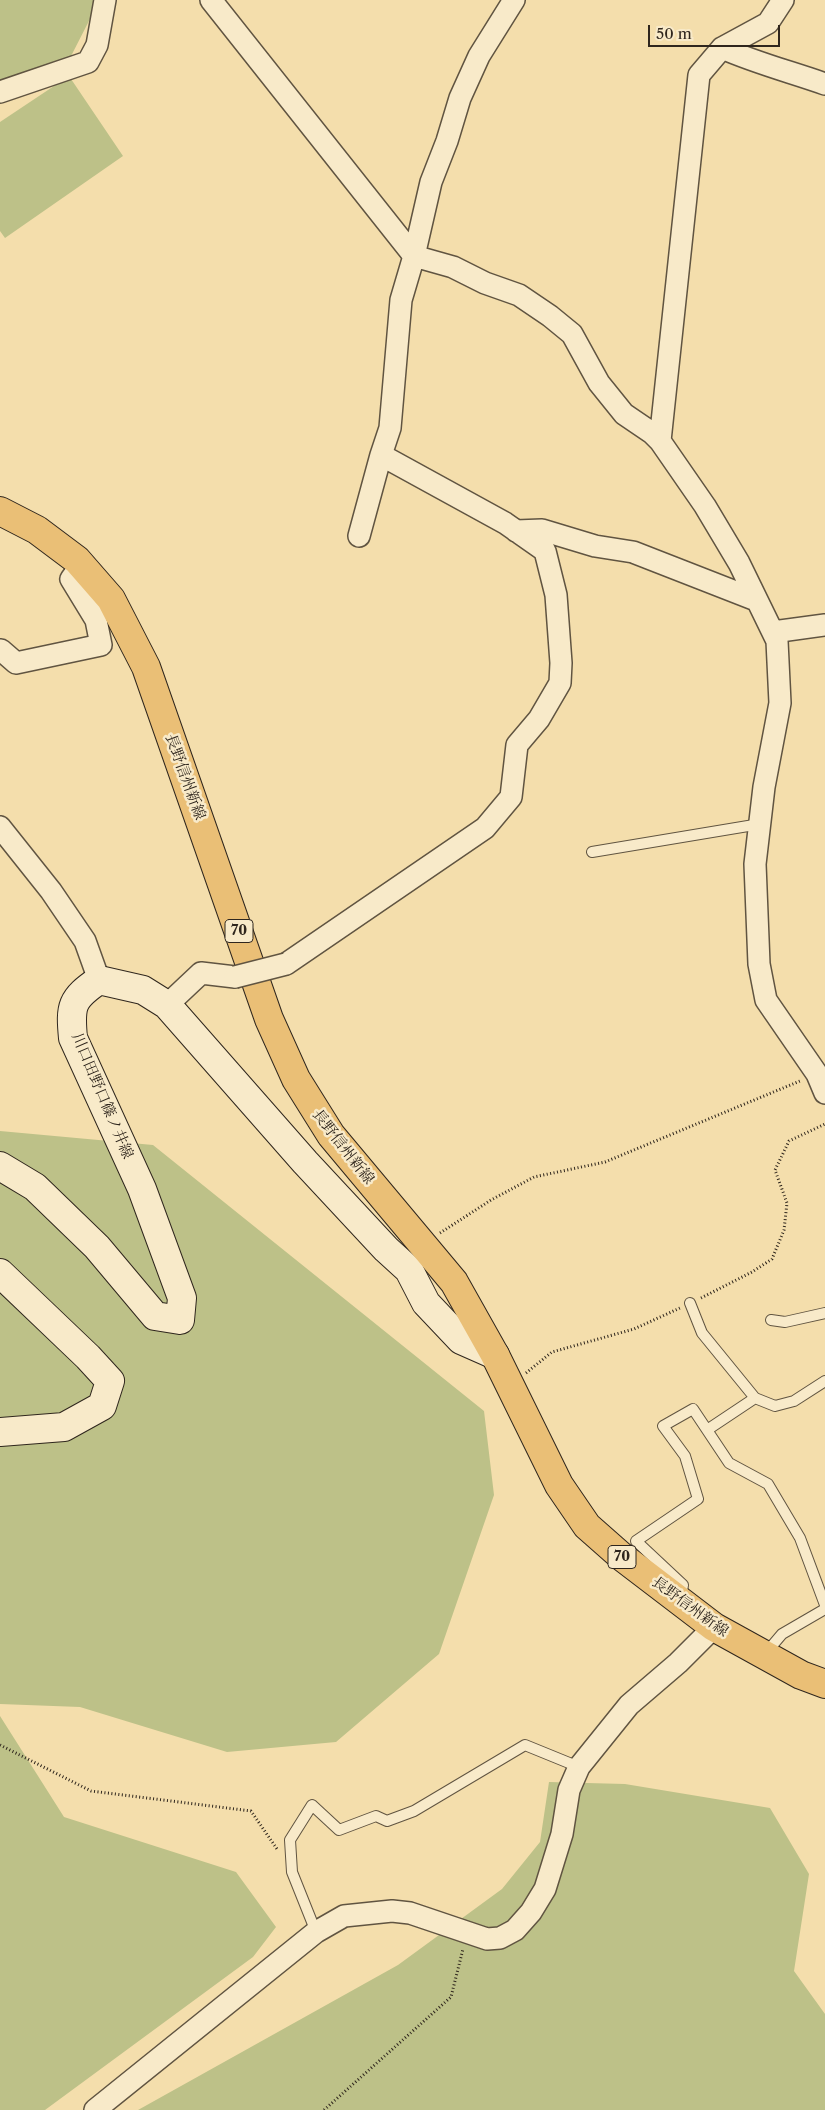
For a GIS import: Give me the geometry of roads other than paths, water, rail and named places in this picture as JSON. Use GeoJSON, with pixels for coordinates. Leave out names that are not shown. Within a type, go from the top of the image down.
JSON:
{"type":"FeatureCollection","features":[{"type":"Feature","properties":{"kind":"main road","name":"長野信州新線"},"geometry":{"type":"LineString","coordinates":[[0,511],[37,530],[81,565],[111,599],[146,667],[269,1019],[296,1079],[311,1106],[337,1142],[454,1282],[495,1356],[559,1485],[587,1526],[621,1556],[714,1627],[824,1686]]}},
{"type":"Feature","properties":{"kind":"main road"},"geometry":{"type":"LineString","coordinates":[[99,980],[143,990],[167,1005],[305,1162],[386,1249],[409,1270],[426,1303],[461,1340],[495,1356]]}},
{"type":"Feature","properties":{"kind":"main road","name":"川口田野口篠ノ井線"},"geometry":{"type":"LineString","coordinates":[[0,1166],[42,1194],[97,1247],[155,1316],[180,1320],[182,1298],[142,1190],[73,1038],[71,1010],[84,991],[99,980]]}},
{"type":"Feature","properties":{"kind":"main road"},"geometry":{"type":"LineString","coordinates":[[0,1274],[88,1357],[110,1381],[102,1406],[64,1426],[0,1432]]}},
{"type":"Feature","properties":{"kind":"street"},"geometry":{"type":"LineString","coordinates":[[0,92],[88,62],[97,46],[105,0]]}},
{"type":"Feature","properties":{"kind":"street"},"geometry":{"type":"LineString","coordinates":[[211,0],[414,256],[453,267],[485,283],[519,295],[572,334],[599,383],[624,414],[652,433],[660,441],[705,506],[739,564],[777,641],[780,703],[764,787],[755,873],[759,964],[766,1000],[821,1083]]}},
{"type":"Feature","properties":{"kind":"street"},"geometry":{"type":"LineString","coordinates":[[359,536],[390,428],[402,300],[431,182],[447,141],[460,98],[479,56],[514,0]]}},
{"type":"Feature","properties":{"kind":"street"},"geometry":{"type":"LineString","coordinates":[[660,441],[699,75],[722,48],[768,23],[783,0]]}},
{"type":"Feature","properties":{"kind":"street"},"geometry":{"type":"LineString","coordinates":[[722,48],[753,62],[781,68],[825,84]]}},
{"type":"Feature","properties":{"kind":"street"},"geometry":{"type":"LineString","coordinates":[[167,1005],[201,973],[235,977],[286,964],[485,828],[511,797],[517,745],[539,719],[560,684],[561,662],[556,595],[545,551],[516,531],[381,455]]}},
{"type":"Feature","properties":{"kind":"street"},"geometry":{"type":"LineString","coordinates":[[516,531],[542,530],[596,546],[633,552],[756,600]]}},
{"type":"Feature","properties":{"kind":"street"},"geometry":{"type":"LineString","coordinates":[[0,650],[16,663],[101,644],[96,620],[71,579],[81,565]]}},
{"type":"Feature","properties":{"kind":"street"},"geometry":{"type":"LineString","coordinates":[[772,632],[825,625]]}},
{"type":"Feature","properties":{"kind":"street"},"geometry":{"type":"LineString","coordinates":[[0,827],[51,890],[85,941],[99,980]]}},
{"type":"Feature","properties":{"kind":"street"},"geometry":{"type":"LineString","coordinates":[[96,2110],[316,1932],[344,1916],[392,1911],[410,1913],[487,1939],[500,1938],[515,1930],[531,1912],[545,1889],[562,1834],[569,1790],[579,1767],[629,1704],[678,1663],[714,1627]]}},
{"type":"Feature","properties":{"kind":"lane"},"geometry":{"type":"LineString","coordinates":[[592,852],[760,824]]}},
{"type":"Feature","properties":{"kind":"lane"},"geometry":{"type":"LineString","coordinates":[[690,1303],[702,1333],[755,1398],[775,1406],[794,1401],[825,1381]]}},
{"type":"Feature","properties":{"kind":"lane"},"geometry":{"type":"LineString","coordinates":[[771,1320],[786,1322],[825,1313]]}},
{"type":"Feature","properties":{"kind":"lane"},"geometry":{"type":"LineString","coordinates":[[706,1430],[755,1398]]}},
{"type":"Feature","properties":{"kind":"lane"},"geometry":{"type":"LineString","coordinates":[[680,1601],[684,1585],[636,1541],[698,1500],[685,1456],[663,1426],[693,1409],[729,1463],[768,1484],[800,1538],[825,1605]]}},
{"type":"Feature","properties":{"kind":"lane"},"geometry":{"type":"LineString","coordinates":[[764,1655],[782,1634],[825,1609]]}},
{"type":"Feature","properties":{"kind":"lane"},"geometry":{"type":"LineString","coordinates":[[316,1932],[292,1872],[290,1840],[312,1805],[339,1830],[376,1816],[387,1821],[414,1811],[525,1745],[579,1767]]}}]}
